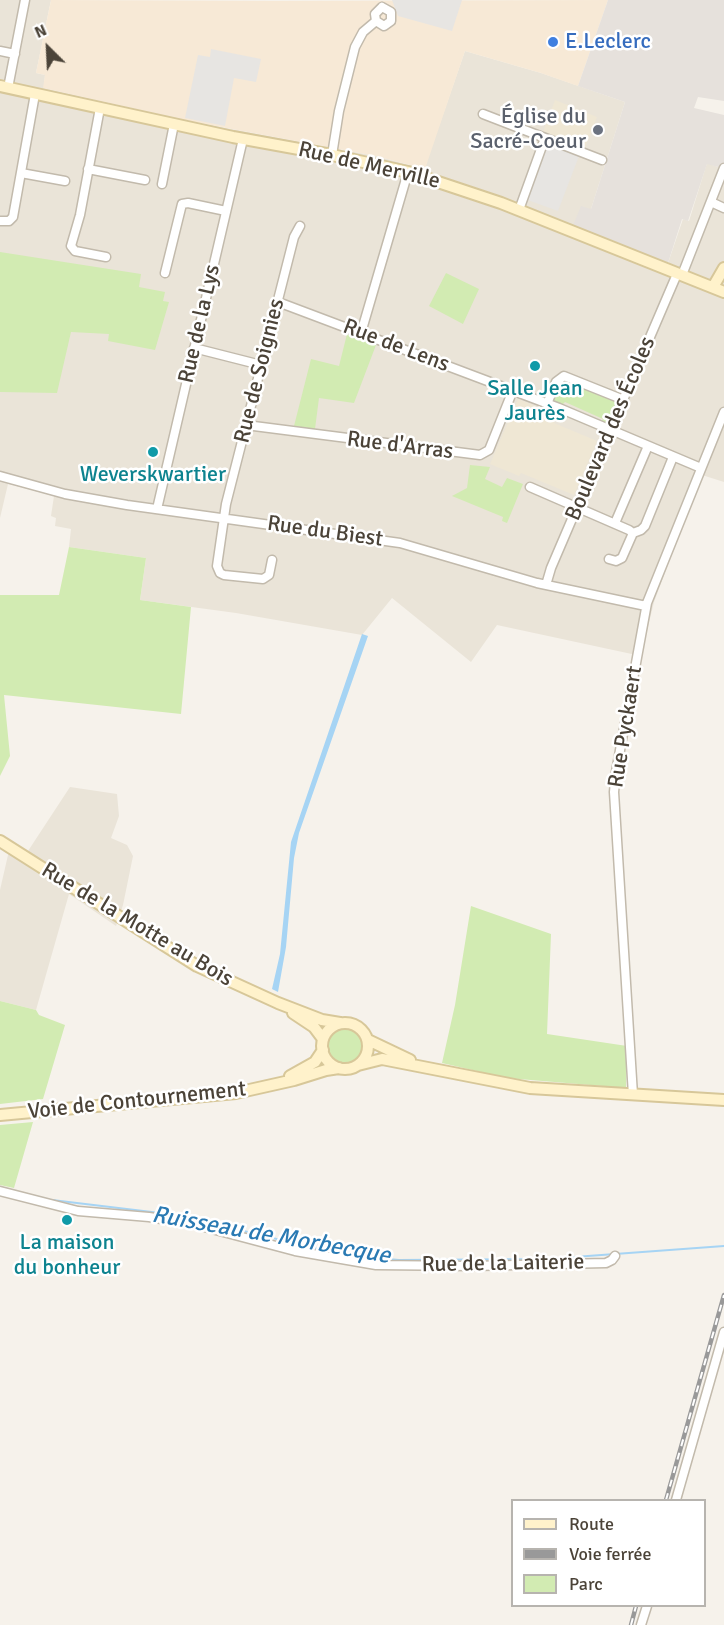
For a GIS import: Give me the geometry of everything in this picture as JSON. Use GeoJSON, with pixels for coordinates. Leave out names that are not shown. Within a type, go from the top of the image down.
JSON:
{"type":"FeatureCollection","features":[{"type":"Feature","properties":{"kind":"street"},"geometry":{"type":"LineString","coordinates":[[4,87],[15,54],[25,0]]}},
{"type":"Feature","properties":{"kind":"street"},"geometry":{"type":"LineString","coordinates":[[382,4],[390,11],[392,19],[385,25],[376,21],[375,14],[382,4]]}},
{"type":"Feature","properties":{"kind":"street"},"geometry":{"type":"LineString","coordinates":[[332,155],[339,111],[355,47],[363,32],[376,21]]}},
{"type":"Feature","properties":{"kind":"street"},"geometry":{"type":"LineString","coordinates":[[0,51],[15,54]]}},
{"type":"Feature","properties":{"kind":"street","name":"Rue de Merville"},"geometry":{"type":"LineString","coordinates":[[4,87],[408,172],[519,210],[724,292]]}},
{"type":"Feature","properties":{"kind":"street"},"geometry":{"type":"LineString","coordinates":[[4,221],[13,214],[35,94]]}},
{"type":"Feature","properties":{"kind":"street"},"geometry":{"type":"LineString","coordinates":[[100,108],[80,215],[71,248],[75,251],[106,256]]}},
{"type":"Feature","properties":{"kind":"street"},"geometry":{"type":"LineString","coordinates":[[483,114],[602,160]]}},
{"type":"Feature","properties":{"kind":"street"},"geometry":{"type":"LineString","coordinates":[[162,184],[174,124]]}},
{"type":"Feature","properties":{"kind":"street"},"geometry":{"type":"LineString","coordinates":[[519,210],[545,138]]}},
{"type":"Feature","properties":{"kind":"street","name":"Rue de la Lys"},"geometry":{"type":"LineString","coordinates":[[157,509],[243,139]]}},
{"type":"Feature","properties":{"kind":"street","name":"Boulevard des Écoles"},"geometry":{"type":"LineString","coordinates":[[546,585],[577,507],[680,274],[724,168]]}},
{"type":"Feature","properties":{"kind":"street"},"geometry":{"type":"LineString","coordinates":[[88,169],[145,180]]}},
{"type":"Feature","properties":{"kind":"street"},"geometry":{"type":"LineString","coordinates":[[361,333],[408,172]]}},
{"type":"Feature","properties":{"kind":"street"},"geometry":{"type":"LineString","coordinates":[[21,173],[65,181]]}},
{"type":"Feature","properties":{"kind":"street"},"geometry":{"type":"LineString","coordinates":[[165,273],[182,204],[188,202],[226,212]]}},
{"type":"Feature","properties":{"kind":"street"},"geometry":{"type":"LineString","coordinates":[[711,202],[724,208]]}},
{"type":"Feature","properties":{"kind":"street","name":"Rue de Soignies"},"geometry":{"type":"LineString","coordinates":[[272,560],[269,575],[263,579],[224,575],[220,573],[217,564],[223,518],[294,237],[300,226]]}},
{"type":"Feature","properties":{"kind":"street"},"geometry":{"type":"LineString","coordinates":[[713,287],[724,268]]}},
{"type":"Feature","properties":{"kind":"street","name":"Rue de Lens"},"geometry":{"type":"LineString","coordinates":[[278,302],[513,390],[701,468]]}},
{"type":"Feature","properties":{"kind":"street"},"geometry":{"type":"LineString","coordinates":[[194,348],[261,365]]}},
{"type":"Feature","properties":{"kind":"street"},"geometry":{"type":"LineString","coordinates":[[547,404],[558,380],[567,376],[624,400]]}},
{"type":"Feature","properties":{"kind":"street","name":"Rue d'Arras"},"geometry":{"type":"LineString","coordinates":[[246,425],[480,455],[490,447],[513,390]]}},
{"type":"Feature","properties":{"kind":"street","name":"Rue Pyckaert"},"geometry":{"type":"LineString","coordinates":[[633,1095],[614,786],[646,606],[701,468],[720,434],[724,412]]}},
{"type":"Feature","properties":{"kind":"street"},"geometry":{"type":"LineString","coordinates":[[615,523],[648,446]]}},
{"type":"Feature","properties":{"kind":"street"},"geometry":{"type":"LineString","coordinates":[[609,559],[616,561],[622,558],[633,533],[645,526],[673,456]]}},
{"type":"Feature","properties":{"kind":"street","name":"Rue du Biest"},"geometry":{"type":"LineString","coordinates":[[0,476],[72,495],[400,543],[546,585],[646,606]]}},
{"type":"Feature","properties":{"kind":"street"},"geometry":{"type":"LineString","coordinates":[[530,487],[633,533]]}},
{"type":"Feature","properties":{"kind":"street","name":"Rue de la Motte au Bois"},"geometry":{"type":"LineString","coordinates":[[0,841],[197,966],[278,1003],[326,1021],[340,1023]]}},
{"type":"Feature","properties":{"kind":"street","name":"Rue de la Motte au Bois"},"geometry":{"type":"LineString","coordinates":[[278,1003],[314,1027],[323,1045]]}},
{"type":"Feature","properties":{"kind":"street"},"geometry":{"type":"LineString","coordinates":[[274,1084],[318,1059],[330,1028],[340,1023],[356,1025],[368,1040],[378,1046],[430,1068]]}},
{"type":"Feature","properties":{"kind":"street"},"geometry":{"type":"LineString","coordinates":[[358,1065],[367,1054],[368,1040]]}},
{"type":"Feature","properties":{"kind":"street"},"geometry":{"type":"LineString","coordinates":[[323,1045],[329,1062],[339,1068]]}},
{"type":"Feature","properties":{"kind":"street"},"geometry":{"type":"LineString","coordinates":[[274,1084],[326,1070],[347,1069],[382,1059],[530,1088],[724,1100]]}},
{"type":"Feature","properties":{"kind":"street","name":"Voie de Contournement"},"geometry":{"type":"LineString","coordinates":[[0,1115],[218,1096],[274,1084]]}},
{"type":"Feature","properties":{"kind":"street","name":"Rue de la Laiterie"},"geometry":{"type":"LineString","coordinates":[[0,1191],[78,1211],[149,1217],[193,1224],[295,1251],[376,1265],[471,1266],[606,1263],[615,1256]]}},
{"type":"Feature","properties":{"kind":"street"},"geometry":{"type":"LineString","coordinates":[[676,1499],[724,1332]]}},
{"type":"Feature","properties":{"kind":"street"},"geometry":{"type":"LineString","coordinates":[[641,1625],[646,1607]]}},
{"type":"Feature","properties":{"kind":"shaded area"},"geometry":{"type":"Polygon","coordinates":[[[0,0],[51,0],[36,73],[45,75],[44,88],[184,120],[376,156],[424,169],[465,51],[541,73],[625,102],[591,209],[668,263],[683,219],[689,221],[707,163],[721,168],[724,162],[724,482],[702,475],[654,602],[641,656],[497,625],[471,662],[392,598],[362,635],[236,613],[140,600],[146,558],[69,547],[71,529],[55,526],[56,518],[51,516],[54,496],[8,484],[0,518],[0,0]]]}},
{"type":"Feature","properties":{"kind":"shaded area"},"geometry":{"type":"Polygon","coordinates":[[[51,0],[608,0],[578,86],[465,51],[425,169],[376,156],[184,120],[43,88],[45,75],[36,73],[51,0]]]}},
{"type":"Feature","properties":{"kind":"shaded area"},"geometry":{"type":"Polygon","coordinates":[[[392,0],[462,0],[452,31],[398,16],[392,0]]]}},
{"type":"Feature","properties":{"kind":"shaded area"},"geometry":{"type":"Polygon","coordinates":[[[608,0],[724,0],[724,101],[698,97],[694,108],[724,115],[724,162],[722,168],[707,164],[688,221],[682,219],[668,263],[572,228],[581,206],[591,209],[625,102],[578,86],[608,0]]]}},
{"type":"Feature","properties":{"kind":"shaded area"},"geometry":{"type":"Polygon","coordinates":[[[211,49],[261,59],[256,82],[234,78],[225,126],[185,118],[198,55],[210,57],[211,49]]]}},
{"type":"Feature","properties":{"kind":"shaded area"},"geometry":{"type":"Polygon","coordinates":[[[555,100],[597,117],[585,148],[543,132],[555,100]]]}},
{"type":"Feature","properties":{"kind":"shaded area"},"geometry":{"type":"Polygon","coordinates":[[[547,144],[579,156],[558,211],[525,199],[547,144]]]}},
{"type":"Feature","properties":{"kind":"shaded area"},"geometry":{"type":"Polygon","coordinates":[[[518,399],[557,415],[554,423],[597,441],[574,495],[521,473],[519,476],[490,464],[518,399]]]}},
{"type":"Feature","properties":{"kind":"shaded area"},"geometry":{"type":"Polygon","coordinates":[[[70,787],[117,794],[119,816],[111,838],[127,845],[133,856],[123,905],[116,926],[69,894],[36,1010],[0,1001],[0,890],[8,855],[17,845],[28,851],[70,787]]]}},
{"type":"Feature","properties":{"kind":"green space"},"geometry":{"type":"Polygon","coordinates":[[[0,252],[141,274],[139,287],[165,292],[163,301],[169,302],[155,350],[108,341],[109,334],[71,332],[57,393],[0,392],[0,252]]]}},
{"type":"Feature","properties":{"kind":"green space"},"geometry":{"type":"Polygon","coordinates":[[[446,273],[479,289],[463,324],[429,306],[446,273]]]}},
{"type":"Feature","properties":{"kind":"green space"},"geometry":{"type":"Polygon","coordinates":[[[347,334],[376,345],[354,403],[319,398],[315,429],[294,426],[311,359],[339,366],[347,334]]]}},
{"type":"Feature","properties":{"kind":"green space"},"geometry":{"type":"Polygon","coordinates":[[[561,379],[616,401],[617,405],[609,423],[600,423],[603,419],[565,402],[561,406],[553,402],[561,379]]]}},
{"type":"Feature","properties":{"kind":"green space"},"geometry":{"type":"Polygon","coordinates":[[[470,465],[490,467],[485,479],[502,487],[507,478],[523,484],[507,523],[502,521],[503,517],[452,496],[467,488],[470,465]]]}},
{"type":"Feature","properties":{"kind":"green space"},"geometry":{"type":"Polygon","coordinates":[[[69,547],[146,558],[140,600],[191,607],[181,714],[4,695],[10,756],[0,776],[0,595],[59,595],[69,547]]]}},
{"type":"Feature","properties":{"kind":"green space"},"geometry":{"type":"Polygon","coordinates":[[[471,906],[551,934],[547,1034],[627,1046],[626,1088],[507,1078],[442,1063],[455,1005],[471,906]]]}},
{"type":"Feature","properties":{"kind":"green space"},"geometry":{"type":"Polygon","coordinates":[[[0,1001],[36,1010],[39,1015],[65,1025],[43,1099],[0,1104],[0,1001]]]}},
{"type":"Feature","properties":{"kind":"green space"},"geometry":{"type":"Polygon","coordinates":[[[346,1027],[360,1032],[365,1046],[360,1060],[346,1065],[332,1060],[327,1046],[332,1032],[346,1027]]]}},
{"type":"Feature","properties":{"kind":"green space"},"geometry":{"type":"Polygon","coordinates":[[[33,1122],[14,1188],[0,1185],[0,1125],[33,1122]]]}},
{"type":"Feature","properties":{"kind":"water"},"geometry":{"type":"Polygon","coordinates":[[[362,634],[368,636],[299,833],[294,858],[286,947],[278,992],[272,989],[280,954],[291,842],[362,634]]]}},
{"type":"Feature","properties":{"kind":"waterway","name":"Ruisseau de Morbecque"},"geometry":{"type":"LineString","coordinates":[[52,1200],[160,1213],[343,1255],[399,1260],[547,1259],[724,1246]]}},
{"type":"Feature","properties":{"kind":"railway"},"geometry":{"type":"LineString","coordinates":[[666,1499],[724,1295]]}},
{"type":"Feature","properties":{"kind":"railway"},"geometry":{"type":"LineString","coordinates":[[631,1625],[636,1607]]}},
{"type":"Feature","properties":{"kind":"place","name":"E.Leclerc"},"geometry":{"type":"Point","coordinates":[553,42]}},
{"type":"Feature","properties":{"kind":"place","name":"Église du Sacré-Coeur"},"geometry":{"type":"Point","coordinates":[598,130]}},
{"type":"Feature","properties":{"kind":"place","name":"Salle Jean Jaurès"},"geometry":{"type":"Point","coordinates":[535,366]}},
{"type":"Feature","properties":{"kind":"place","name":"Weverskwartier"},"geometry":{"type":"Point","coordinates":[153,452]}},
{"type":"Feature","properties":{"kind":"place","name":"La maison du bonheur"},"geometry":{"type":"Point","coordinates":[67,1220]}}]}
